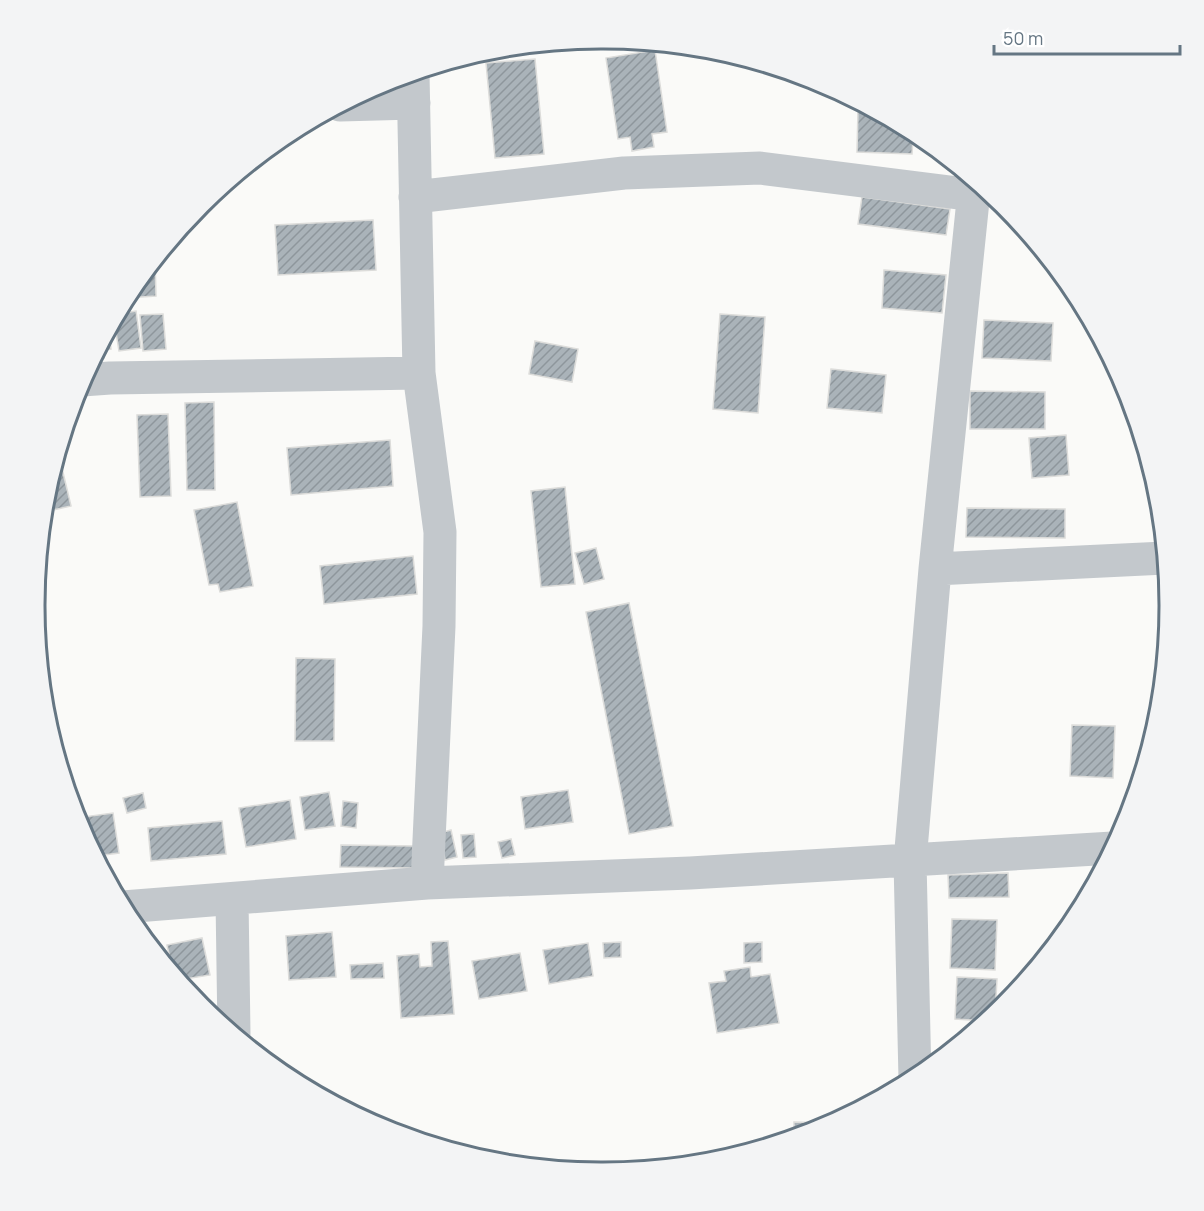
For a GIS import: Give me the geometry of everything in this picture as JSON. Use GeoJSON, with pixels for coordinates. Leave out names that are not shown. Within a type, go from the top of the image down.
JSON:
{"type":"FeatureCollection","features":[{"type":"Feature","properties":{"kind":"street"},"geometry":{"type":"LineString","coordinates":[[377,96],[413,88],[419,374],[440,532],[439,626],[427,883]]}},
{"type":"Feature","properties":{"kind":"street"},"geometry":{"type":"LineString","coordinates":[[415,197],[624,173],[760,168],[970,188]]}},
{"type":"Feature","properties":{"kind":"street"},"geometry":{"type":"LineString","coordinates":[[915,1066],[910,861],[935,569],[974,191]]}},
{"type":"Feature","properties":{"kind":"street"},"geometry":{"type":"LineString","coordinates":[[93,379],[419,374]]}},
{"type":"Feature","properties":{"kind":"street"},"geometry":{"type":"LineString","coordinates":[[935,569],[1157,558]]}},
{"type":"Feature","properties":{"kind":"street"},"geometry":{"type":"LineString","coordinates":[[134,906],[427,883],[690,873],[1104,849]]}},
{"type":"Feature","properties":{"kind":"street"},"geometry":{"type":"LineString","coordinates":[[232,899],[234,1023]]}},
{"type":"Feature","properties":{"kind":"building"},"geometry":{"type":"Polygon","coordinates":[[[655,51],[667,132],[652,134],[654,147],[632,151],[630,137],[618,139],[606,58],[655,51]]]}},
{"type":"Feature","properties":{"kind":"building"},"geometry":{"type":"Polygon","coordinates":[[[535,59],[544,154],[495,158],[486,63],[535,59]]]}},
{"type":"Feature","properties":{"kind":"building"},"geometry":{"type":"Polygon","coordinates":[[[858,111],[913,143],[912,154],[857,152],[858,111]]]}},
{"type":"Feature","properties":{"kind":"building"},"geometry":{"type":"Polygon","coordinates":[[[862,197],[950,209],[946,235],[858,224],[862,197]]]}},
{"type":"Feature","properties":{"kind":"building"},"geometry":{"type":"Polygon","coordinates":[[[373,220],[376,270],[278,275],[275,225],[373,220]]]}},
{"type":"Feature","properties":{"kind":"building"},"geometry":{"type":"Polygon","coordinates":[[[884,270],[946,275],[942,313],[882,308],[884,270]]]}},
{"type":"Feature","properties":{"kind":"building"},"geometry":{"type":"Polygon","coordinates":[[[155,273],[156,296],[138,297],[155,273]]]}},
{"type":"Feature","properties":{"kind":"building"},"geometry":{"type":"Polygon","coordinates":[[[136,311],[141,348],[119,351],[116,334],[129,312],[136,311]]]}},
{"type":"Feature","properties":{"kind":"building"},"geometry":{"type":"Polygon","coordinates":[[[163,314],[166,349],[143,351],[140,315],[163,314]]]}},
{"type":"Feature","properties":{"kind":"building"},"geometry":{"type":"Polygon","coordinates":[[[720,314],[765,317],[758,413],[713,409],[720,314]]]}},
{"type":"Feature","properties":{"kind":"building"},"geometry":{"type":"Polygon","coordinates":[[[984,320],[1053,323],[1051,361],[982,358],[984,320]]]}},
{"type":"Feature","properties":{"kind":"building"},"geometry":{"type":"Polygon","coordinates":[[[535,341],[578,349],[572,382],[529,374],[535,341]]]}},
{"type":"Feature","properties":{"kind":"building"},"geometry":{"type":"Polygon","coordinates":[[[831,369],[886,375],[882,413],[827,408],[831,369]]]}},
{"type":"Feature","properties":{"kind":"building"},"geometry":{"type":"Polygon","coordinates":[[[970,391],[1045,392],[1045,429],[970,429],[970,391]]]}},
{"type":"Feature","properties":{"kind":"building"},"geometry":{"type":"Polygon","coordinates":[[[214,402],[215,490],[187,490],[185,403],[214,402]]]}},
{"type":"Feature","properties":{"kind":"building"},"geometry":{"type":"Polygon","coordinates":[[[168,414],[171,496],[140,497],[137,415],[168,414]]]}},
{"type":"Feature","properties":{"kind":"building"},"geometry":{"type":"Polygon","coordinates":[[[1066,435],[1069,475],[1032,478],[1029,438],[1066,435]]]}},
{"type":"Feature","properties":{"kind":"building"},"geometry":{"type":"Polygon","coordinates":[[[390,440],[393,486],[291,495],[287,448],[390,440]]]}},
{"type":"Feature","properties":{"kind":"building"},"geometry":{"type":"Polygon","coordinates":[[[62,469],[71,506],[54,510],[62,469]]]}},
{"type":"Feature","properties":{"kind":"building"},"geometry":{"type":"Polygon","coordinates":[[[565,487],[575,584],[541,587],[531,491],[565,487]]]}},
{"type":"Feature","properties":{"kind":"building"},"geometry":{"type":"Polygon","coordinates":[[[237,502],[253,586],[220,592],[218,584],[209,585],[194,510],[237,502]]]}},
{"type":"Feature","properties":{"kind":"building"},"geometry":{"type":"Polygon","coordinates":[[[967,508],[1065,509],[1065,538],[966,537],[967,508]]]}},
{"type":"Feature","properties":{"kind":"building"},"geometry":{"type":"Polygon","coordinates":[[[596,548],[604,579],[584,584],[575,553],[596,548]]]}},
{"type":"Feature","properties":{"kind":"building"},"geometry":{"type":"Polygon","coordinates":[[[413,556],[417,594],[324,604],[320,566],[413,556]]]}},
{"type":"Feature","properties":{"kind":"building"},"geometry":{"type":"Polygon","coordinates":[[[629,603],[673,826],[629,834],[586,612],[629,603]]]}},
{"type":"Feature","properties":{"kind":"building"},"geometry":{"type":"Polygon","coordinates":[[[296,658],[335,659],[334,741],[295,741],[296,658]]]}},
{"type":"Feature","properties":{"kind":"building"},"geometry":{"type":"Polygon","coordinates":[[[1072,725],[1115,726],[1113,778],[1070,776],[1072,725]]]}},
{"type":"Feature","properties":{"kind":"building"},"geometry":{"type":"Polygon","coordinates":[[[568,790],[573,822],[525,829],[521,797],[568,790]]]}},
{"type":"Feature","properties":{"kind":"building"},"geometry":{"type":"Polygon","coordinates":[[[329,792],[335,826],[305,830],[300,797],[329,792]]]}},
{"type":"Feature","properties":{"kind":"building"},"geometry":{"type":"Polygon","coordinates":[[[143,793],[146,808],[127,813],[123,798],[143,793]]]}},
{"type":"Feature","properties":{"kind":"building"},"geometry":{"type":"Polygon","coordinates":[[[290,800],[296,839],[246,847],[239,808],[290,800]]]}},
{"type":"Feature","properties":{"kind":"building"},"geometry":{"type":"Polygon","coordinates":[[[343,801],[358,803],[356,828],[341,826],[343,801]]]}},
{"type":"Feature","properties":{"kind":"building"},"geometry":{"type":"Polygon","coordinates":[[[113,813],[119,853],[104,855],[86,817],[113,813]]]}},
{"type":"Feature","properties":{"kind":"building"},"geometry":{"type":"Polygon","coordinates":[[[222,821],[226,854],[151,861],[148,828],[222,821]]]}},
{"type":"Feature","properties":{"kind":"building"},"geometry":{"type":"Polygon","coordinates":[[[451,830],[457,857],[445,860],[440,833],[451,830]]]}},
{"type":"Feature","properties":{"kind":"building"},"geometry":{"type":"Polygon","coordinates":[[[474,834],[476,857],[463,858],[461,835],[474,834]]]}},
{"type":"Feature","properties":{"kind":"building"},"geometry":{"type":"Polygon","coordinates":[[[511,839],[515,855],[502,858],[498,842],[511,839]]]}},
{"type":"Feature","properties":{"kind":"building"},"geometry":{"type":"Polygon","coordinates":[[[341,845],[413,846],[413,868],[340,867],[341,845]]]}},
{"type":"Feature","properties":{"kind":"building"},"geometry":{"type":"Polygon","coordinates":[[[1008,873],[1009,897],[949,898],[948,875],[1008,873]]]}},
{"type":"Feature","properties":{"kind":"building"},"geometry":{"type":"Polygon","coordinates":[[[952,919],[997,920],[995,970],[950,968],[952,919]]]}},
{"type":"Feature","properties":{"kind":"building"},"geometry":{"type":"Polygon","coordinates":[[[332,932],[336,977],[289,980],[286,936],[332,932]]]}},
{"type":"Feature","properties":{"kind":"building"},"geometry":{"type":"Polygon","coordinates":[[[202,938],[210,975],[188,979],[169,957],[167,945],[202,938]]]}},
{"type":"Feature","properties":{"kind":"building"},"geometry":{"type":"Polygon","coordinates":[[[448,941],[454,1014],[401,1018],[397,956],[419,954],[420,967],[432,966],[431,942],[448,941]]]}},
{"type":"Feature","properties":{"kind":"building"},"geometry":{"type":"Polygon","coordinates":[[[621,942],[621,957],[604,958],[603,943],[621,942]]]}},
{"type":"Feature","properties":{"kind":"building"},"geometry":{"type":"Polygon","coordinates":[[[762,942],[762,962],[744,963],[744,943],[762,942]]]}},
{"type":"Feature","properties":{"kind":"building"},"geometry":{"type":"Polygon","coordinates":[[[588,943],[593,976],[549,984],[543,950],[588,943]]]}},
{"type":"Feature","properties":{"kind":"building"},"geometry":{"type":"Polygon","coordinates":[[[520,953],[527,991],[479,999],[472,961],[520,953]]]}},
{"type":"Feature","properties":{"kind":"building"},"geometry":{"type":"Polygon","coordinates":[[[383,963],[384,978],[351,979],[350,965],[383,963]]]}},
{"type":"Feature","properties":{"kind":"building"},"geometry":{"type":"Polygon","coordinates":[[[750,967],[751,977],[770,974],[779,1023],[717,1033],[709,983],[726,981],[724,971],[750,967]]]}},
{"type":"Feature","properties":{"kind":"building"},"geometry":{"type":"Polygon","coordinates":[[[957,977],[997,979],[996,999],[973,1020],[955,1019],[957,977]]]}},
{"type":"Feature","properties":{"kind":"building"},"geometry":{"type":"Polygon","coordinates":[[[794,1122],[809,1122],[794,1128],[794,1122]]]}}]}
